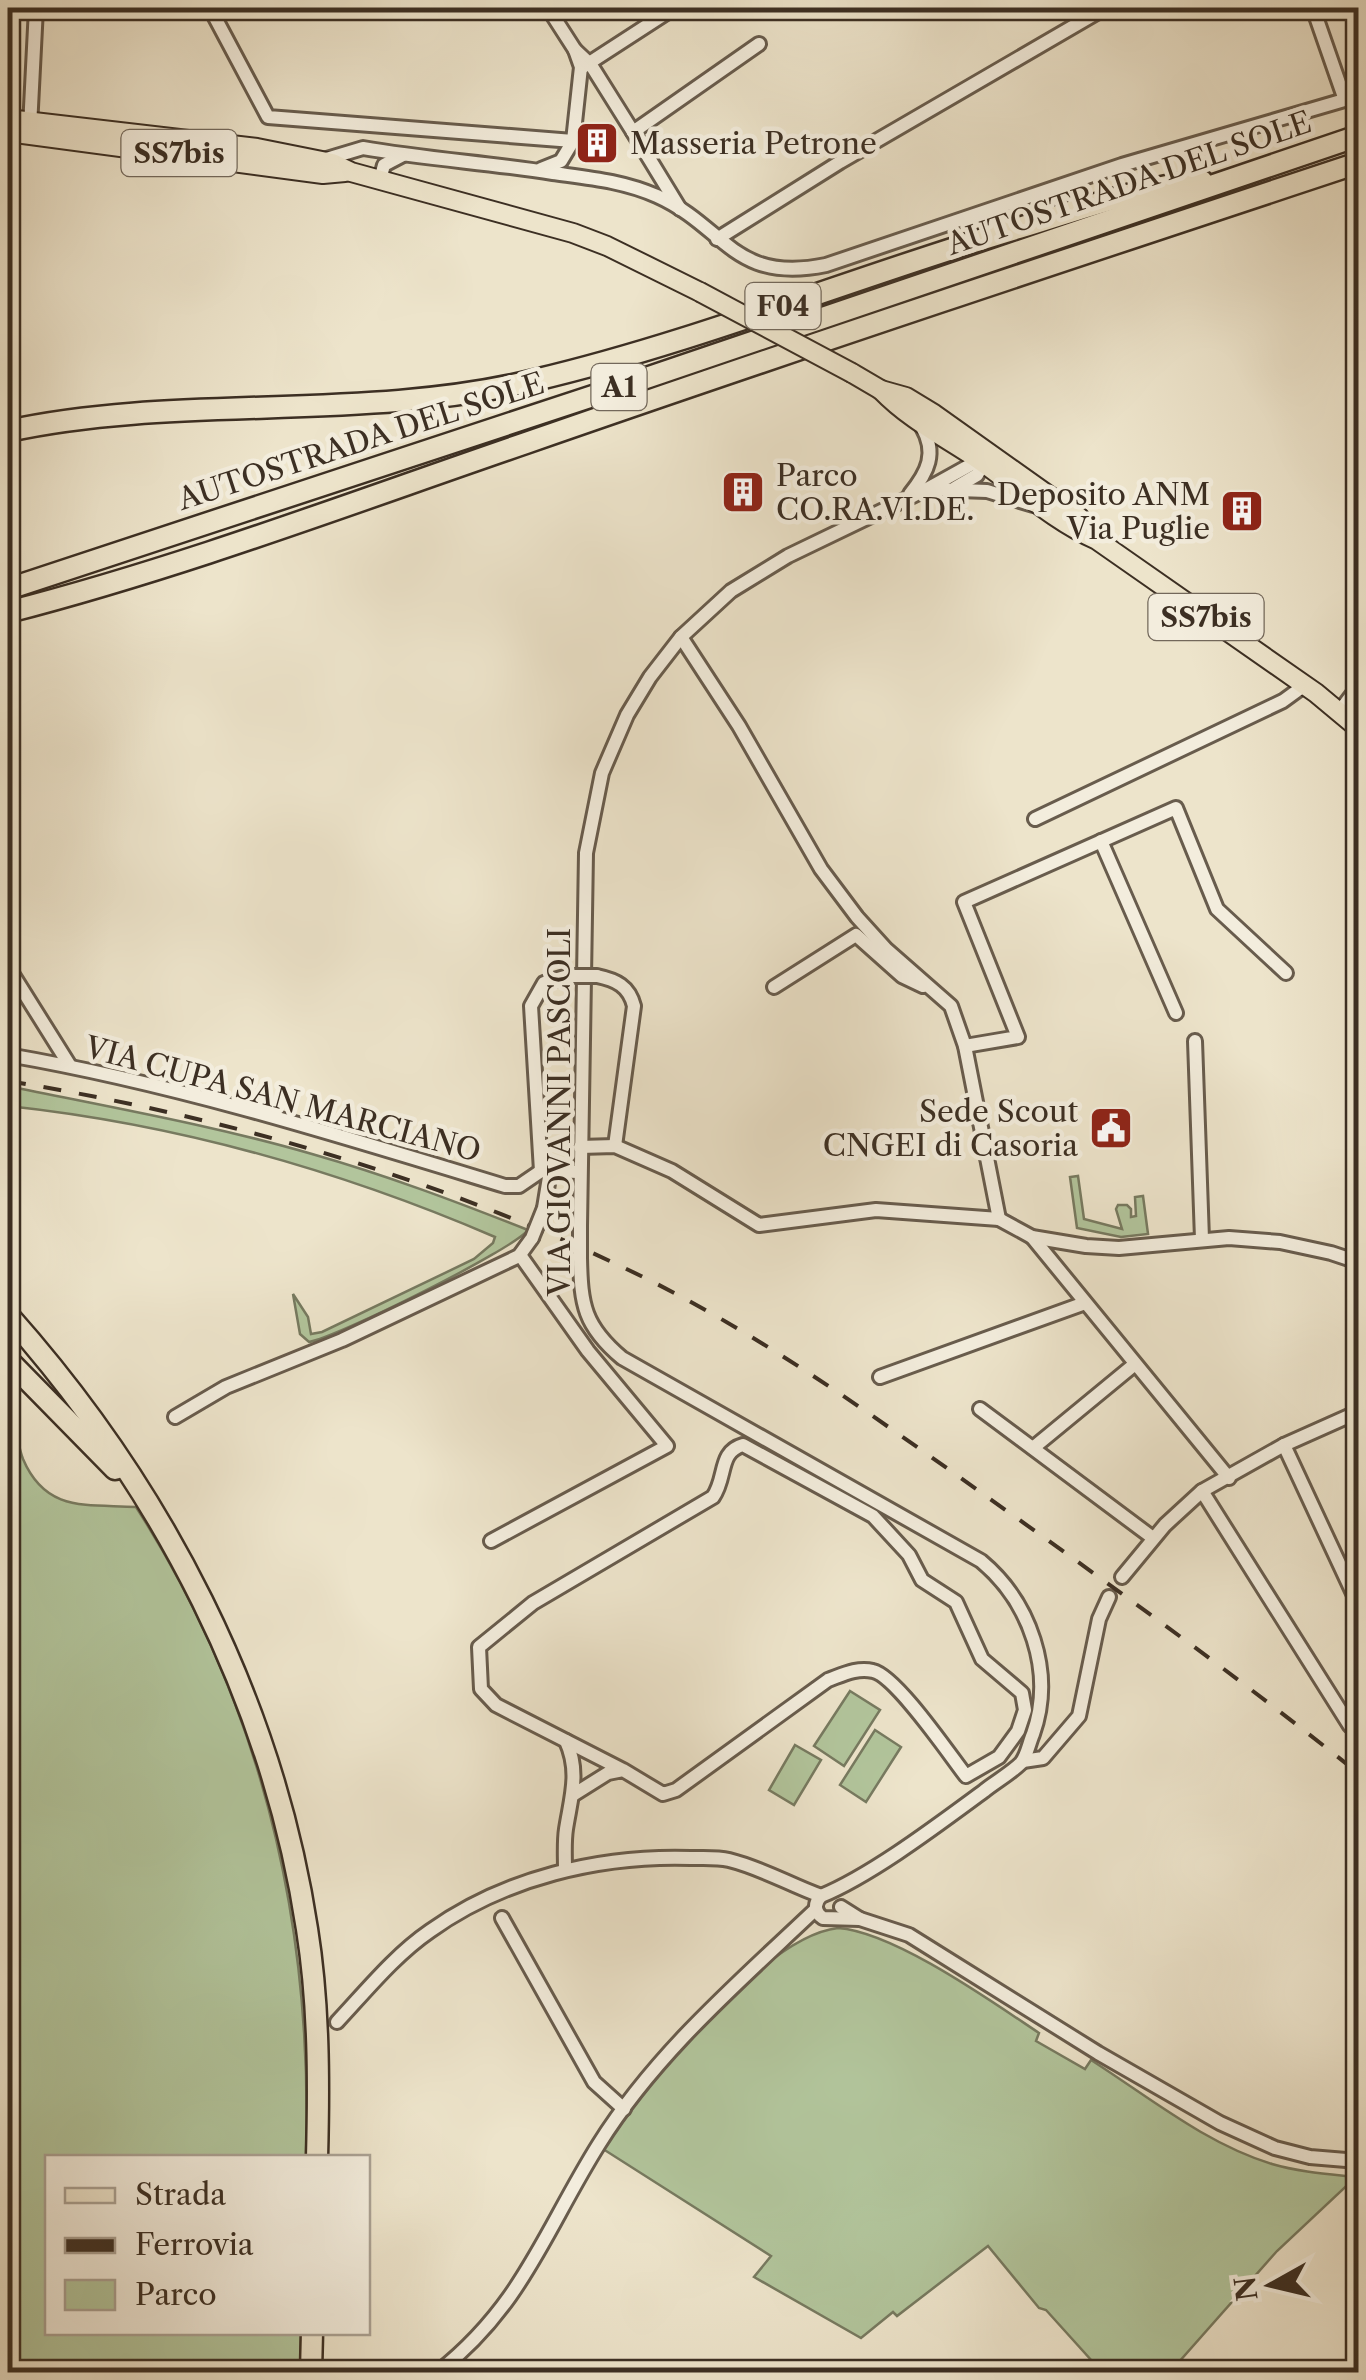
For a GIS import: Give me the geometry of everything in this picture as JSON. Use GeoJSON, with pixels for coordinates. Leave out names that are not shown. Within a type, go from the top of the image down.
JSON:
{"type":"FeatureCollection","features":[{"type":"Feature","properties":{"kind":"highway","name":"AUTOSTRADA DEL SOLE"},"geometry":{"type":"LineString","coordinates":[[8,589],[605,392],[1358,136]]}},
{"type":"Feature","properties":{"kind":"highway","name":"AUTOSTRADA DEL SOLE"},"geometry":{"type":"LineString","coordinates":[[8,612],[280,528],[774,358],[1358,164]]}},
{"type":"Feature","properties":{"kind":"highway","name":"F04"},"geometry":{"type":"LineString","coordinates":[[8,431],[134,416],[332,406],[532,381],[661,346],[990,236],[1166,184],[1228,178]]}},
{"type":"Feature","properties":{"kind":"highway"},"geometry":{"type":"LineString","coordinates":[[8,620],[46,602]]}},
{"type":"Feature","properties":{"kind":"highway"},"geometry":{"type":"LineString","coordinates":[[8,1315],[86,1411],[156,1513],[230,1658],[277,1790],[304,1914],[314,1990],[317,2155]]}},
{"type":"Feature","properties":{"kind":"highway"},"geometry":{"type":"LineString","coordinates":[[8,1360],[156,1513]]}},
{"type":"Feature","properties":{"kind":"highway"},"geometry":{"type":"LineString","coordinates":[[310,2372],[312,2335]]}},
{"type":"Feature","properties":{"kind":"main road","name":"SS7bis"},"geometry":{"type":"LineString","coordinates":[[8,118],[30,128],[323,174],[351,172]]}},
{"type":"Feature","properties":{"kind":"main road","name":"SS7bis"},"geometry":{"type":"LineString","coordinates":[[8,132],[30,128],[257,148],[323,160],[351,172],[573,233],[607,246],[882,390],[906,397],[986,458],[1045,510],[1096,540],[1305,685],[1358,728]]}},
{"type":"Feature","properties":{"kind":"main road","name":"SS7bis"},"geometry":{"type":"LineString","coordinates":[[882,390],[902,412],[986,458],[1079,517],[1096,540]]}},
{"type":"Feature","properties":{"kind":"street"},"geometry":{"type":"LineString","coordinates":[[30,128],[36,8]]}},
{"type":"Feature","properties":{"kind":"street"},"geometry":{"type":"LineString","coordinates":[[210,8],[268,117],[573,141]]}},
{"type":"Feature","properties":{"kind":"street"},"geometry":{"type":"LineString","coordinates":[[548,8],[682,211]]}},
{"type":"Feature","properties":{"kind":"street"},"geometry":{"type":"LineString","coordinates":[[539,170],[561,161],[573,141],[586,66],[674,8]]}},
{"type":"Feature","properties":{"kind":"street"},"geometry":{"type":"LineString","coordinates":[[717,239],[840,162],[1106,8]]}},
{"type":"Feature","properties":{"kind":"street"},"geometry":{"type":"LineString","coordinates":[[323,160],[363,148],[618,182],[659,197],[682,211],[736,254],[772,268],[826,265],[1122,164],[1351,98],[1313,8]]}},
{"type":"Feature","properties":{"kind":"street"},"geometry":{"type":"LineString","coordinates":[[633,132],[759,44]]}},
{"type":"Feature","properties":{"kind":"street"},"geometry":{"type":"LineString","coordinates":[[380,180],[384,165],[406,154]]}},
{"type":"Feature","properties":{"kind":"street"},"geometry":{"type":"LineString","coordinates":[[908,496],[931,457],[928,437],[920,423]]}},
{"type":"Feature","properties":{"kind":"street"},"geometry":{"type":"LineString","coordinates":[[952,489],[972,478],[986,458]]}},
{"type":"Feature","properties":{"kind":"street"},"geometry":{"type":"LineString","coordinates":[[928,489],[986,458]]}},
{"type":"Feature","properties":{"kind":"street"},"geometry":{"type":"LineString","coordinates":[[928,489],[1002,494],[1045,510]]}},
{"type":"Feature","properties":{"kind":"street","name":"VIA GIOVANNI PASCOLI"},"geometry":{"type":"LineString","coordinates":[[928,489],[758,572],[731,590],[680,637],[627,715],[602,773],[590,823],[583,884],[580,1258],[584,1310],[599,1336],[622,1358],[868,1495],[981,1561],[1001,1578],[1020,1604],[1034,1637],[1040,1681],[1037,1722],[1023,1761]]}},
{"type":"Feature","properties":{"kind":"street"},"geometry":{"type":"LineString","coordinates":[[680,637],[739,726],[821,869],[857,918],[951,1006],[965,1046],[999,1219]]}},
{"type":"Feature","properties":{"kind":"street"},"geometry":{"type":"LineString","coordinates":[[1036,819],[1283,701],[1305,685]]}},
{"type":"Feature","properties":{"kind":"street"},"geometry":{"type":"LineString","coordinates":[[1338,712],[1358,687]]}},
{"type":"Feature","properties":{"kind":"street"},"geometry":{"type":"LineString","coordinates":[[965,1046],[1018,1036],[964,902],[1176,808],[1217,909],[1286,973]]}},
{"type":"Feature","properties":{"kind":"street"},"geometry":{"type":"LineString","coordinates":[[1100,841],[1176,1012]]}},
{"type":"Feature","properties":{"kind":"street"},"geometry":{"type":"LineString","coordinates":[[774,987],[856,935],[902,976],[933,990]]}},
{"type":"Feature","properties":{"kind":"street"},"geometry":{"type":"LineString","coordinates":[[8,967],[70,1066]]}},
{"type":"Feature","properties":{"kind":"street"},"geometry":{"type":"LineString","coordinates":[[174,1418],[226,1387],[342,1340],[520,1255],[544,1208],[546,1171],[531,1006],[544,983],[568,976],[610,978],[625,988],[634,1006],[616,1146]]}},
{"type":"Feature","properties":{"kind":"street"},"geometry":{"type":"LineString","coordinates":[[1195,1040],[1202,1239]]}},
{"type":"Feature","properties":{"kind":"street","name":"VIA CUPA SAN MARCIANO"},"geometry":{"type":"LineString","coordinates":[[8,1055],[70,1066],[305,1125],[505,1186],[530,1182],[546,1171],[580,1172]]}},
{"type":"Feature","properties":{"kind":"street"},"geometry":{"type":"LineString","coordinates":[[580,1147],[616,1146],[672,1171],[759,1225],[876,1210],[999,1219],[1032,1237],[1086,1246],[1119,1248],[1230,1238],[1280,1242],[1358,1262]]}},
{"type":"Feature","properties":{"kind":"street"},"geometry":{"type":"LineString","coordinates":[[1032,1237],[1228,1478]]}},
{"type":"Feature","properties":{"kind":"street"},"geometry":{"type":"LineString","coordinates":[[491,1541],[667,1446],[588,1352],[520,1255]]}},
{"type":"Feature","properties":{"kind":"street"},"geometry":{"type":"LineString","coordinates":[[880,1376],[1086,1302]]}},
{"type":"Feature","properties":{"kind":"street"},"geometry":{"type":"LineString","coordinates":[[1032,1448],[1136,1364]]}},
{"type":"Feature","properties":{"kind":"street"},"geometry":{"type":"LineString","coordinates":[[980,1409],[1153,1538]]}},
{"type":"Feature","properties":{"kind":"street"},"geometry":{"type":"LineString","coordinates":[[1122,1577],[1153,1538],[1202,1492],[1284,1445],[1358,1412]]}},
{"type":"Feature","properties":{"kind":"street"},"geometry":{"type":"LineString","coordinates":[[743,1445],[872,1516],[909,1556],[922,1580],[956,1602],[982,1659],[1022,1693],[1025,1710],[1018,1731],[999,1757],[966,1776],[894,1684],[875,1671],[852,1671],[828,1680],[676,1790],[663,1794],[622,1770],[496,1705],[480,1689],[479,1648],[533,1603],[713,1498],[722,1484],[726,1454],[743,1445]]}},
{"type":"Feature","properties":{"kind":"street"},"geometry":{"type":"LineString","coordinates":[[1284,1445],[1358,1604]]}},
{"type":"Feature","properties":{"kind":"street"},"geometry":{"type":"LineString","coordinates":[[1202,1492],[1350,1726]]}},
{"type":"Feature","properties":{"kind":"street"},"geometry":{"type":"LineString","coordinates":[[438,2372],[500,2313],[529,2270],[599,2144],[652,2070],[778,1945],[863,1872],[942,1822],[1023,1761],[1044,1758],[1078,1716],[1099,1619],[1109,1597]]}},
{"type":"Feature","properties":{"kind":"street"},"geometry":{"type":"LineString","coordinates":[[565,1870],[566,1834],[576,1773],[566,1741]]}},
{"type":"Feature","properties":{"kind":"street"},"geometry":{"type":"LineString","coordinates":[[573,1795],[608,1773],[622,1770]]}},
{"type":"Feature","properties":{"kind":"street"},"geometry":{"type":"LineString","coordinates":[[337,2022],[428,1932],[480,1901],[565,1870],[604,1862],[670,1857],[724,1859],[761,1869],[805,1890],[827,1906],[909,1935],[1127,2071],[1220,2124],[1275,2148],[1358,2161]]}},
{"type":"Feature","properties":{"kind":"street"},"geometry":{"type":"LineString","coordinates":[[502,1918],[594,2082],[624,2109]]}},
{"type":"Feature","properties":{"kind":"green space"},"geometry":{"type":"Polygon","coordinates":[[[8,1086],[198,1125],[312,1154],[421,1189],[528,1230],[492,1255],[423,1292],[309,1342],[300,1334],[293,1294],[308,1317],[311,1334],[322,1332],[474,1259],[495,1237],[377,1191],[256,1153],[133,1125],[8,1106],[8,1086]]]}},
{"type":"Feature","properties":{"kind":"green space"},"geometry":{"type":"Polygon","coordinates":[[[1078,1176],[1084,1219],[1122,1229],[1118,1205],[1127,1205],[1131,1217],[1136,1216],[1135,1197],[1143,1196],[1148,1234],[1121,1237],[1077,1228],[1070,1177],[1078,1176]]]}},
{"type":"Feature","properties":{"kind":"green space"},"geometry":{"type":"Polygon","coordinates":[[[8,1415],[23,1459],[43,1489],[85,1505],[136,1507],[180,1582],[217,1659],[247,1738],[271,1819],[289,1901],[306,2070],[306,2155],[45,2155],[45,2335],[301,2335],[300,2372],[8,2372],[8,1415]]]}},
{"type":"Feature","properties":{"kind":"green space"},"geometry":{"type":"Polygon","coordinates":[[[850,1691],[880,1710],[844,1766],[814,1746],[850,1691]]]}},
{"type":"Feature","properties":{"kind":"green space"},"geometry":{"type":"Polygon","coordinates":[[[875,1730],[901,1747],[866,1802],[840,1785],[875,1730]]]}},
{"type":"Feature","properties":{"kind":"green space"},"geometry":{"type":"Polygon","coordinates":[[[795,1745],[821,1760],[794,1805],[769,1790],[795,1745]]]}},
{"type":"Feature","properties":{"kind":"green space"},"geometry":{"type":"Polygon","coordinates":[[[838,1928],[886,1942],[941,1970],[1039,2033],[1036,2041],[1085,2069],[1091,2060],[1224,2145],[1282,2167],[1356,2177],[1277,2251],[1170,2372],[1102,2372],[1046,2310],[1039,2308],[988,2246],[897,2316],[893,2312],[861,2338],[754,2277],[771,2256],[603,2149],[676,2054],[741,1986],[808,1938],[838,1928]]]}},
{"type":"Feature","properties":{"kind":"railway"},"geometry":{"type":"LineString","coordinates":[[8,1081],[171,1113],[332,1155],[489,1209],[686,1299],[775,1351],[902,1437],[1174,1632],[1358,1773]]}},
{"type":"Feature","properties":{"kind":"place","name":"Masseria Petrone"},"geometry":{"type":"Point","coordinates":[597,143]}},
{"type":"Feature","properties":{"kind":"place","name":"Parco CO.RA.VI.DE."},"geometry":{"type":"Point","coordinates":[743,492]}},
{"type":"Feature","properties":{"kind":"place","name":"Deposito ANM Via Puglie"},"geometry":{"type":"Point","coordinates":[1242,511]}},
{"type":"Feature","properties":{"kind":"place","name":"Sede Scout CNGEI di Casoria"},"geometry":{"type":"Point","coordinates":[1111,1128]}}]}
